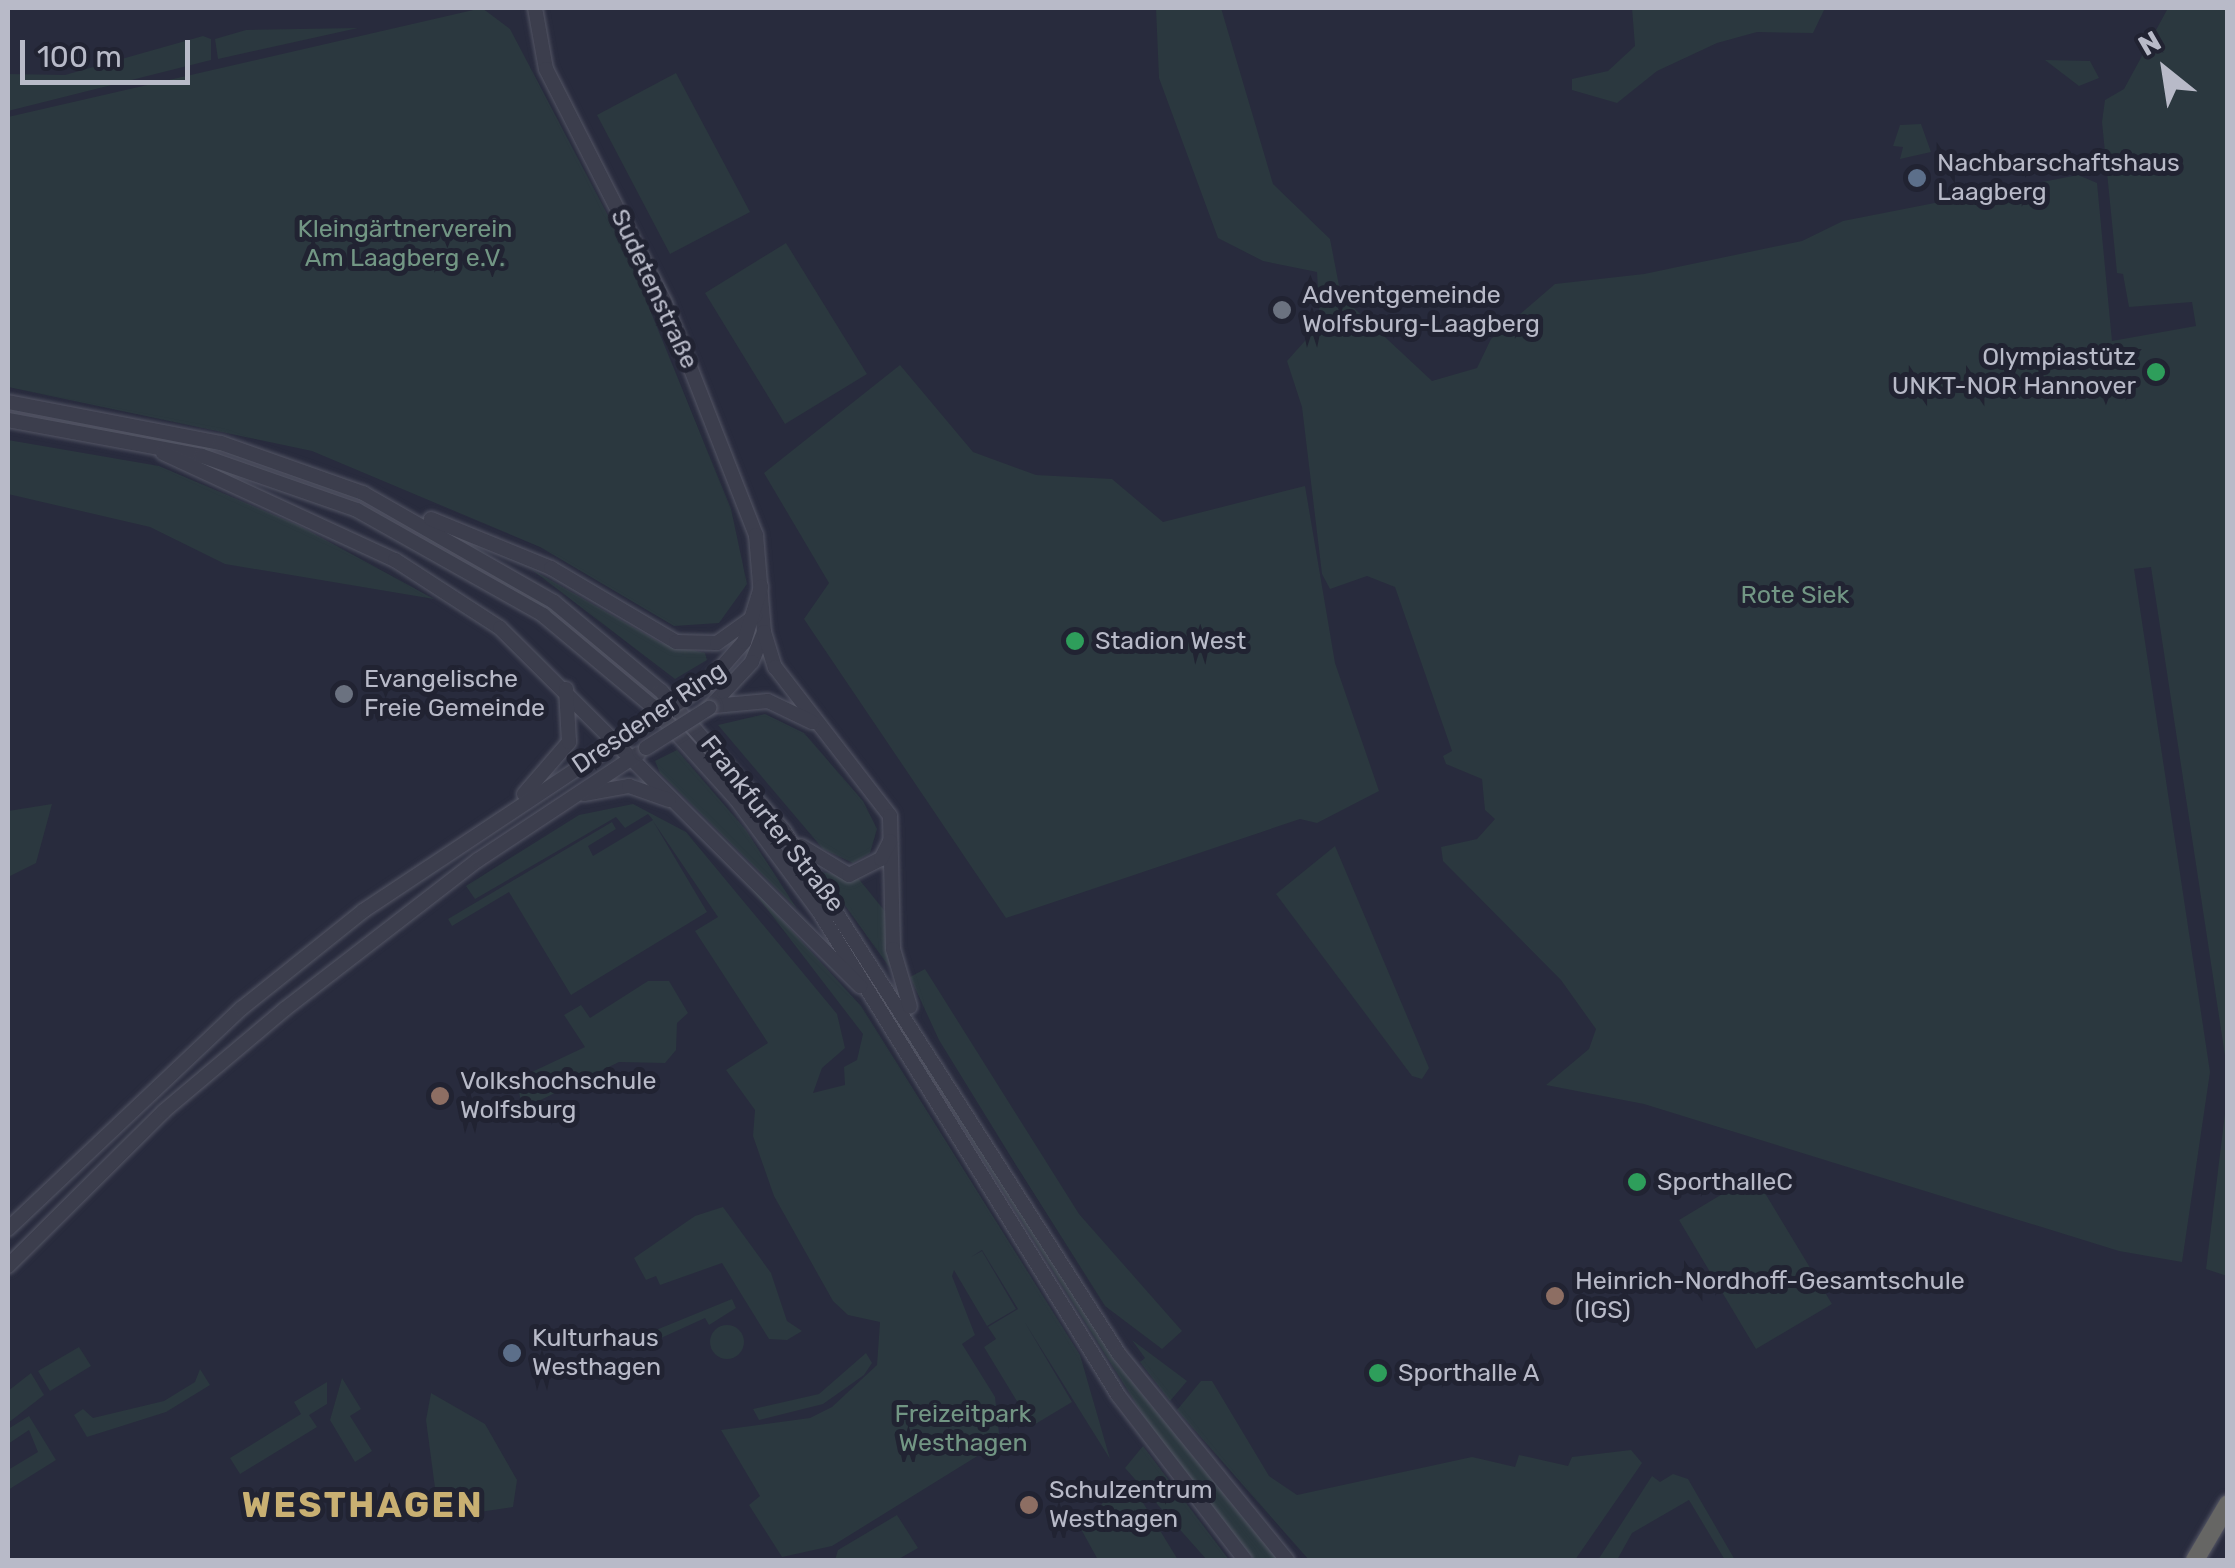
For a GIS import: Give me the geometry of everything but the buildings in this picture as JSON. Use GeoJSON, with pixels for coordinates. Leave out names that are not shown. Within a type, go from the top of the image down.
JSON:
{"type":"FeatureCollection","features":[{"type":"Feature","properties":{"kind":"highway"},"geometry":{"type":"LineString","coordinates":[[2195,1560],[2228,1504]]}},
{"type":"Feature","properties":{"kind":"street","name":"Sudetenstraße"},"geometry":{"type":"LineString","coordinates":[[535,8],[546,68],[686,352],[756,534],[763,576]]}},
{"type":"Feature","properties":{"kind":"street","name":"Frankfurter Straße"},"geometry":{"type":"LineString","coordinates":[[8,402],[221,442],[406,513],[540,593],[612,648],[695,726],[784,831],[925,1044],[1119,1354],[1287,1560]]}},
{"type":"Feature","properties":{"kind":"street","name":"Frankfurter Straße"},"geometry":{"type":"LineString","coordinates":[[8,420],[125,439],[255,472],[357,510],[543,616],[652,706],[736,798],[885,1014],[1118,1395],[1245,1560]]}},
{"type":"Feature","properties":{"kind":"street"},"geometry":{"type":"LineString","coordinates":[[125,439],[395,560],[500,628],[566,688],[617,742],[639,753],[687,810],[885,1014]]}},
{"type":"Feature","properties":{"kind":"street"},"geometry":{"type":"LineString","coordinates":[[406,513],[498,542],[676,642],[718,643],[754,616]]}},
{"type":"Feature","properties":{"kind":"street","name":"Dresdener Ring"},"geometry":{"type":"LineString","coordinates":[[8,1228],[271,986],[500,816],[707,684],[732,662],[754,616],[763,576]]}},
{"type":"Feature","properties":{"kind":"street","name":"Dresdener Ring"},"geometry":{"type":"LineString","coordinates":[[8,1266],[164,1112],[285,1009],[569,798],[718,703],[752,662],[764,632],[763,576]]}},
{"type":"Feature","properties":{"kind":"street"},"geometry":{"type":"LineString","coordinates":[[764,632],[775,667],[880,798],[892,831],[893,949],[925,1044]]}},
{"type":"Feature","properties":{"kind":"street"},"geometry":{"type":"LineString","coordinates":[[732,662],[775,667]]}},
{"type":"Feature","properties":{"kind":"street"},"geometry":{"type":"LineString","coordinates":[[500,816],[569,742],[566,688]]}},
{"type":"Feature","properties":{"kind":"street"},"geometry":{"type":"LineString","coordinates":[[718,703],[780,704],[825,732]]}},
{"type":"Feature","properties":{"kind":"street"},"geometry":{"type":"LineString","coordinates":[[569,798],[629,786],[687,810]]}},
{"type":"Feature","properties":{"kind":"street"},"geometry":{"type":"LineString","coordinates":[[784,831],[848,875],[881,859],[892,831]]}},
{"type":"Feature","properties":{"kind":"street"},"geometry":{"type":"LineString","coordinates":[[271,986],[285,1009]]}},
{"type":"Feature","properties":{"kind":"green space","name":"Kleingärtnerverein Am Laagberg e.V."},"geometry":{"type":"Polygon","coordinates":[[[482,8],[510,29],[624,246],[731,509],[747,584],[719,623],[674,626],[540,547],[312,451],[8,387],[8,117],[482,8]]]}},
{"type":"Feature","properties":{"kind":"green space","name":"Rote Siek"},"geometry":{"type":"Polygon","coordinates":[[[1156,8],[1221,8],[1273,184],[1330,239],[1341,296],[1432,381],[1477,368],[1491,339],[1555,284],[1644,274],[1802,241],[1843,221],[2078,175],[2097,183],[2112,341],[2196,326],[2192,302],[2129,307],[2123,274],[2117,273],[2102,122],[2105,100],[2124,89],[2168,8],[2227,8],[2227,1069],[2151,567],[2134,569],[2210,1072],[2182,1262],[2119,1251],[1644,1104],[1546,1085],[1589,1049],[1596,1029],[1561,980],[1443,861],[1441,847],[1477,839],[1495,819],[1485,810],[1482,779],[1446,764],[1443,756],[1452,751],[1395,587],[1367,576],[1330,589],[1322,574],[1302,407],[1287,361],[1320,324],[1317,272],[1263,261],[1218,238],[1159,78],[1156,8]]]}},
{"type":"Feature","properties":{"kind":"green space"},"geometry":{"type":"Polygon","coordinates":[[[1632,8],[1825,8],[1813,33],[1757,32],[1717,43],[1657,71],[1617,103],[1572,90],[1572,79],[1608,71],[1635,46],[1632,8]]]}},
{"type":"Feature","properties":{"kind":"green space"},"geometry":{"type":"Polygon","coordinates":[[[358,28],[218,59],[215,39],[246,30],[358,28]]]}},
{"type":"Feature","properties":{"kind":"green space"},"geometry":{"type":"Polygon","coordinates":[[[203,36],[211,39],[211,60],[8,111],[8,74],[65,75],[203,36]]]}},
{"type":"Feature","properties":{"kind":"green space"},"geometry":{"type":"Polygon","coordinates":[[[2045,60],[2090,61],[2099,78],[2079,86],[2045,60]]]}},
{"type":"Feature","properties":{"kind":"green space"},"geometry":{"type":"Polygon","coordinates":[[[676,73],[750,212],[670,254],[597,115],[676,73]]]}},
{"type":"Feature","properties":{"kind":"green space"},"geometry":{"type":"Polygon","coordinates":[[[1921,124],[1931,152],[1900,159],[1903,147],[1893,146],[1900,125],[1921,124]]]}},
{"type":"Feature","properties":{"kind":"green space"},"geometry":{"type":"Polygon","coordinates":[[[786,243],[867,374],[785,424],[705,293],[786,243]]]}},
{"type":"Feature","properties":{"kind":"green space","name":"Stadion West"},"geometry":{"type":"Polygon","coordinates":[[[900,365],[973,452],[1036,475],[1112,479],[1163,522],[1305,486],[1335,663],[1379,791],[1317,823],[1300,819],[1006,918],[804,619],[829,583],[764,473],[900,365]]]}},
{"type":"Feature","properties":{"kind":"green space"},"geometry":{"type":"Polygon","coordinates":[[[8,440],[159,466],[300,526],[434,599],[225,564],[150,527],[8,494],[8,440]]]}},
{"type":"Feature","properties":{"kind":"green space"},"geometry":{"type":"Polygon","coordinates":[[[531,569],[661,643],[705,653],[707,660],[675,679],[531,569]]]}},
{"type":"Feature","properties":{"kind":"green space"},"geometry":{"type":"Polygon","coordinates":[[[765,714],[804,733],[863,801],[877,829],[870,853],[853,863],[823,849],[718,725],[765,714]]]}},
{"type":"Feature","properties":{"kind":"green space"},"geometry":{"type":"Polygon","coordinates":[[[677,750],[746,830],[797,909],[660,773],[655,761],[677,750]]]}},
{"type":"Feature","properties":{"kind":"green space"},"geometry":{"type":"Polygon","coordinates":[[[52,804],[36,863],[8,877],[8,811],[52,804]]]}},
{"type":"Feature","properties":{"kind":"green space","name":"Freizeitpark Westhagen"},"geometry":{"type":"Polygon","coordinates":[[[633,804],[686,832],[837,1014],[845,1048],[822,1068],[813,1093],[845,1085],[844,1067],[857,1060],[863,1034],[741,875],[861,1006],[1080,1355],[1110,1459],[1024,1321],[1072,1402],[1032,1426],[984,1347],[996,1339],[988,1327],[1018,1309],[982,1250],[971,1257],[982,1251],[1016,1309],[987,1326],[954,1270],[952,1276],[975,1335],[962,1344],[995,1397],[1000,1442],[832,1546],[782,1557],[749,1505],[760,1496],[721,1430],[810,1418],[832,1407],[877,1365],[880,1322],[848,1315],[833,1301],[774,1196],[753,1136],[755,1110],[726,1070],[768,1043],[695,931],[718,917],[653,821],[707,912],[571,995],[509,892],[452,926],[448,919],[612,822],[616,829],[588,846],[593,856],[653,820],[648,814],[625,828],[616,817],[475,899],[466,886],[579,815],[633,804]]]}},
{"type":"Feature","properties":{"kind":"green space"},"geometry":{"type":"Polygon","coordinates":[[[1335,846],[1429,1068],[1422,1079],[1412,1076],[1276,894],[1335,846]]]}},
{"type":"Feature","properties":{"kind":"green space"},"geometry":{"type":"Polygon","coordinates":[[[821,872],[858,878],[888,915],[890,968],[821,872]]]}},
{"type":"Feature","properties":{"kind":"green space"},"geometry":{"type":"Polygon","coordinates":[[[925,969],[1079,1214],[1182,1331],[1162,1349],[1105,1306],[1016,1165],[939,1040],[910,977],[925,969]]]}},
{"type":"Feature","properties":{"kind":"green space"},"geometry":{"type":"Polygon","coordinates":[[[648,981],[669,981],[688,1013],[677,1023],[676,1050],[665,1063],[619,1062],[522,1109],[517,1079],[585,1047],[564,1015],[581,1005],[590,1018],[648,981]]]}},
{"type":"Feature","properties":{"kind":"green space"},"geometry":{"type":"Polygon","coordinates":[[[881,995],[1123,1371],[1278,1560],[1255,1560],[1165,1450],[881,995]]]}},
{"type":"Feature","properties":{"kind":"green space"},"geometry":{"type":"Polygon","coordinates":[[[2227,1097],[2227,1276],[2206,1269],[2227,1097]]]}},
{"type":"Feature","properties":{"kind":"green space"},"geometry":{"type":"Polygon","coordinates":[[[1754,1175],[1832,1304],[1756,1349],[1679,1220],[1754,1175]]]}},
{"type":"Feature","properties":{"kind":"green space"},"geometry":{"type":"Polygon","coordinates":[[[723,1207],[771,1273],[787,1321],[802,1331],[787,1340],[769,1339],[722,1263],[660,1285],[656,1276],[646,1280],[634,1258],[695,1216],[723,1207]]]}},
{"type":"Feature","properties":{"kind":"green space"},"geometry":{"type":"Polygon","coordinates":[[[732,1299],[736,1308],[709,1325],[705,1318],[661,1338],[656,1330],[732,1299]]]}},
{"type":"Feature","properties":{"kind":"green space"},"geometry":{"type":"Polygon","coordinates":[[[727,1325],[739,1330],[744,1342],[739,1354],[727,1359],[715,1354],[710,1342],[715,1330],[727,1325]]]}},
{"type":"Feature","properties":{"kind":"green space"},"geometry":{"type":"Polygon","coordinates":[[[1132,1340],[1187,1381],[1170,1401],[1140,1362],[1145,1358],[1132,1340]]]}},
{"type":"Feature","properties":{"kind":"green space"},"geometry":{"type":"Polygon","coordinates":[[[79,1347],[91,1366],[50,1391],[38,1371],[79,1347]]]}},
{"type":"Feature","properties":{"kind":"green space"},"geometry":{"type":"Polygon","coordinates":[[[866,1353],[872,1363],[864,1375],[823,1404],[759,1420],[753,1409],[819,1394],[866,1353]]]}},
{"type":"Feature","properties":{"kind":"green space"},"geometry":{"type":"Polygon","coordinates":[[[200,1369],[210,1385],[166,1412],[87,1437],[74,1415],[83,1409],[93,1418],[164,1401],[195,1382],[200,1369]]]}},
{"type":"Feature","properties":{"kind":"green space"},"geometry":{"type":"Polygon","coordinates":[[[31,1373],[44,1395],[8,1423],[8,1391],[31,1373]]]}},
{"type":"Feature","properties":{"kind":"green space"},"geometry":{"type":"Polygon","coordinates":[[[342,1378],[361,1409],[350,1416],[372,1451],[355,1462],[330,1420],[342,1378]]]}},
{"type":"Feature","properties":{"kind":"green space"},"geometry":{"type":"Polygon","coordinates":[[[1201,1381],[1212,1381],[1269,1476],[1297,1495],[1472,1457],[1515,1467],[1519,1455],[1568,1466],[1572,1457],[1631,1450],[1642,1463],[1575,1560],[1309,1560],[1177,1410],[1201,1381]]]}},
{"type":"Feature","properties":{"kind":"green space"},"geometry":{"type":"Polygon","coordinates":[[[327,1382],[327,1404],[309,1415],[317,1427],[240,1474],[230,1458],[301,1414],[294,1402],[327,1382]]]}},
{"type":"Feature","properties":{"kind":"green space"},"geometry":{"type":"Polygon","coordinates":[[[431,1393],[485,1424],[517,1480],[513,1507],[439,1518],[426,1420],[431,1393]]]}},
{"type":"Feature","properties":{"kind":"green space"},"geometry":{"type":"Polygon","coordinates":[[[29,1416],[56,1460],[8,1490],[8,1470],[38,1452],[29,1430],[8,1444],[8,1429],[29,1416]]]}},
{"type":"Feature","properties":{"kind":"green space"},"geometry":{"type":"Polygon","coordinates":[[[1143,1446],[1230,1560],[1207,1560],[1125,1468],[1143,1446]]]}},
{"type":"Feature","properties":{"kind":"green space"},"geometry":{"type":"Polygon","coordinates":[[[1673,1474],[1688,1479],[1735,1560],[1725,1560],[1689,1500],[1632,1533],[1617,1560],[1598,1560],[1652,1476],[1660,1482],[1673,1474]]]}},
{"type":"Feature","properties":{"kind":"green space"},"geometry":{"type":"Polygon","coordinates":[[[1121,1481],[1134,1488],[1178,1560],[1098,1560],[1081,1529],[1121,1481]]]}},
{"type":"Feature","properties":{"kind":"green space"},"geometry":{"type":"Polygon","coordinates":[[[897,1515],[918,1548],[897,1560],[835,1560],[838,1550],[897,1515]]]}},
{"type":"Feature","properties":{"kind":"place","name":"Nachbarschaftshaus Laagberg"},"geometry":{"type":"Point","coordinates":[1917,178]}},
{"type":"Feature","properties":{"kind":"place","name":"Adventgemeinde Wolfsburg-Laagberg"},"geometry":{"type":"Point","coordinates":[1282,310]}},
{"type":"Feature","properties":{"kind":"place","name":"Olympiastütz UNKT-NOR Hannover"},"geometry":{"type":"Point","coordinates":[2156,372]}},
{"type":"Feature","properties":{"kind":"place","name":"Stadion West"},"geometry":{"type":"Point","coordinates":[1075,641]}},
{"type":"Feature","properties":{"kind":"place","name":"Evangelische Freie Gemeinde"},"geometry":{"type":"Point","coordinates":[344,694]}},
{"type":"Feature","properties":{"kind":"place","name":"Volkshochschule Wolfsburg"},"geometry":{"type":"Point","coordinates":[440,1096]}},
{"type":"Feature","properties":{"kind":"place","name":"SporthalleC"},"geometry":{"type":"Point","coordinates":[1637,1182]}},
{"type":"Feature","properties":{"kind":"place","name":"Heinrich-Nordhoff-Gesamtschule (IGS)"},"geometry":{"type":"Point","coordinates":[1555,1296]}},
{"type":"Feature","properties":{"kind":"place","name":"Kulturhaus Westhagen"},"geometry":{"type":"Point","coordinates":[512,1353]}},
{"type":"Feature","properties":{"kind":"place","name":"Sporthalle A"},"geometry":{"type":"Point","coordinates":[1378,1373]}},
{"type":"Feature","properties":{"kind":"place","name":"Schulzentrum Westhagen"},"geometry":{"type":"Point","coordinates":[1029,1505]}},
{"type":"Feature","properties":{"kind":"district","name":"WESTHAGEN"},"geometry":{"type":"Point","coordinates":[363,1505]}}]}
